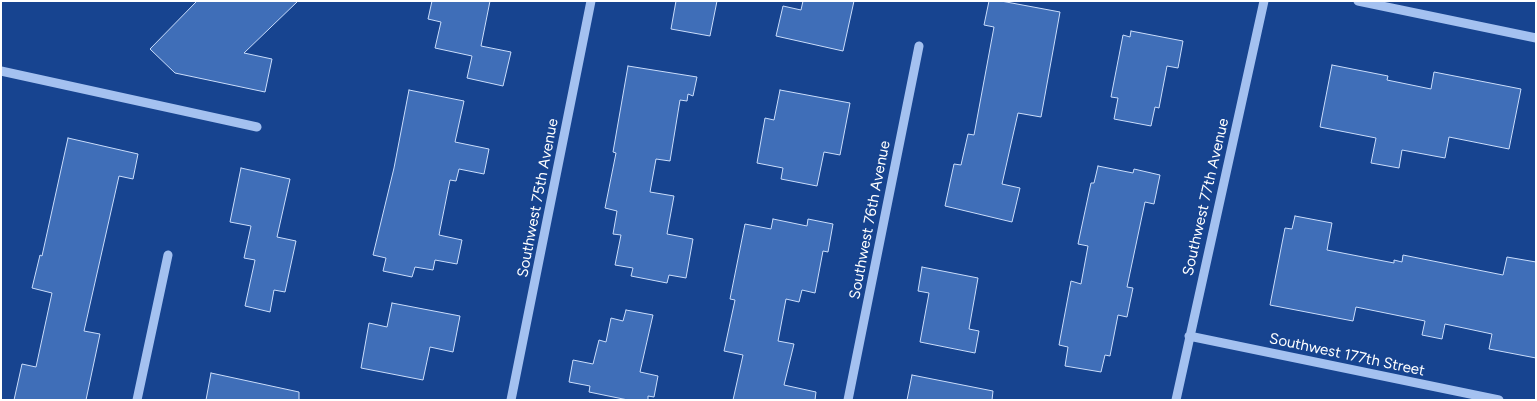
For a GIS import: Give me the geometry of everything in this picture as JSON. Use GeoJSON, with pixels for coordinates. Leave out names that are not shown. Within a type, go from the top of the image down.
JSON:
{"type":"FeatureCollection","features":[{"type":"Feature","properties":{"kind":"street","name":"Southwest 75th Avenue"},"geometry":{"type":"LineString","coordinates":[[511,400],[591,1]]}},
{"type":"Feature","properties":{"kind":"street","name":"Southwest 77th Avenue"},"geometry":{"type":"LineString","coordinates":[[1176,400],[1264,1]]}},
{"type":"Feature","properties":{"kind":"street"},"geometry":{"type":"LineString","coordinates":[[1358,1],[1536,38]]}},
{"type":"Feature","properties":{"kind":"street","name":"Southwest 76th Avenue"},"geometry":{"type":"LineString","coordinates":[[848,400],[919,46]]}},
{"type":"Feature","properties":{"kind":"street"},"geometry":{"type":"LineString","coordinates":[[1,71],[257,127]]}},
{"type":"Feature","properties":{"kind":"street"},"geometry":{"type":"LineString","coordinates":[[137,400],[168,255]]}},
{"type":"Feature","properties":{"kind":"street","name":"Southwest 177th Street"},"geometry":{"type":"LineString","coordinates":[[1189,336],[1499,400]]}},
{"type":"Feature","properties":{"kind":"building"},"geometry":{"type":"Polygon","coordinates":[[[197,1],[298,1],[244,53],[272,59],[265,92],[175,73],[150,49],[197,1]]]}},
{"type":"Feature","properties":{"kind":"building"},"geometry":{"type":"Polygon","coordinates":[[[432,1],[490,1],[481,46],[511,52],[503,86],[467,78],[472,56],[435,48],[441,22],[428,19],[432,1]]]}},
{"type":"Feature","properties":{"kind":"building"},"geometry":{"type":"Polygon","coordinates":[[[676,1],[717,1],[710,36],[671,29],[676,1]]]}},
{"type":"Feature","properties":{"kind":"building"},"geometry":{"type":"Polygon","coordinates":[[[803,1],[854,1],[843,51],[776,36],[783,6],[801,10],[803,1]]]}},
{"type":"Feature","properties":{"kind":"building"},"geometry":{"type":"Polygon","coordinates":[[[989,1],[1001,1],[1060,12],[1041,117],[1018,113],[1002,184],[1020,188],[1012,222],[945,206],[954,164],[961,165],[968,134],[974,135],[994,27],[984,25],[989,1]]]}},
{"type":"Feature","properties":{"kind":"building"},"geometry":{"type":"Polygon","coordinates":[[[1131,31],[1183,41],[1178,68],[1167,66],[1159,108],[1155,107],[1151,126],[1114,119],[1118,98],[1111,97],[1123,35],[1130,37],[1131,31]]]}},
{"type":"Feature","properties":{"kind":"building"},"geometry":{"type":"Polygon","coordinates":[[[1332,65],[1388,76],[1387,80],[1431,89],[1434,72],[1521,89],[1509,149],[1449,137],[1445,158],[1402,150],[1399,168],[1371,163],[1376,138],[1320,127],[1332,65]]]}},
{"type":"Feature","properties":{"kind":"building"},"geometry":{"type":"Polygon","coordinates":[[[628,66],[697,77],[693,96],[688,94],[687,101],[680,100],[670,161],[656,159],[650,192],[674,196],[667,234],[693,239],[686,278],[669,275],[667,283],[631,276],[633,268],[615,265],[621,235],[613,234],[617,211],[605,208],[616,153],[613,152],[628,66]]]}},
{"type":"Feature","properties":{"kind":"building"},"geometry":{"type":"Polygon","coordinates":[[[409,90],[464,101],[455,142],[489,149],[484,174],[459,169],[456,181],[450,180],[439,235],[462,240],[457,264],[435,260],[433,270],[415,267],[412,277],[383,271],[386,258],[373,255],[394,168],[409,90]]]}},
{"type":"Feature","properties":{"kind":"building"},"geometry":{"type":"Polygon","coordinates":[[[780,90],[850,103],[840,155],[824,152],[817,186],[781,179],[783,168],[757,163],[765,118],[774,120],[780,90]]]}},
{"type":"Feature","properties":{"kind":"building"},"geometry":{"type":"Polygon","coordinates":[[[68,138],[138,154],[133,179],[119,176],[84,331],[100,334],[86,400],[14,400],[22,364],[36,367],[52,293],[32,288],[40,255],[42,256],[68,138]]]}},
{"type":"Feature","properties":{"kind":"building"},"geometry":{"type":"Polygon","coordinates":[[[1098,166],[1133,173],[1134,169],[1160,175],[1154,204],[1145,202],[1127,287],[1133,288],[1127,317],[1118,315],[1110,356],[1105,355],[1101,372],[1065,366],[1068,347],[1059,345],[1071,281],[1081,284],[1088,246],[1078,244],[1091,183],[1094,183],[1098,166]]]}},
{"type":"Feature","properties":{"kind":"building"},"geometry":{"type":"Polygon","coordinates":[[[241,168],[290,179],[277,237],[296,241],[285,292],[274,290],[270,312],[245,306],[255,260],[244,258],[251,226],[230,222],[241,168]]]}},
{"type":"Feature","properties":{"kind":"building"},"geometry":{"type":"Polygon","coordinates":[[[1295,216],[1332,223],[1327,250],[1394,263],[1394,260],[1402,262],[1403,255],[1503,275],[1507,257],[1536,262],[1536,358],[1489,349],[1492,334],[1445,324],[1442,339],[1422,335],[1425,321],[1356,307],[1353,321],[1270,305],[1285,228],[1292,229],[1295,216]]]}},
{"type":"Feature","properties":{"kind":"building"},"geometry":{"type":"Polygon","coordinates":[[[773,219],[807,226],[808,219],[833,224],[828,252],[823,251],[815,293],[802,290],[799,302],[786,299],[778,341],[794,344],[784,385],[816,392],[815,400],[733,400],[743,355],[724,351],[735,300],[730,299],[745,224],[771,229],[773,219]]]}},
{"type":"Feature","properties":{"kind":"building"},"geometry":{"type":"Polygon","coordinates":[[[922,267],[978,278],[969,329],[979,331],[975,353],[920,342],[929,293],[918,291],[922,267]]]}},
{"type":"Feature","properties":{"kind":"building"},"geometry":{"type":"Polygon","coordinates":[[[392,303],[460,316],[453,352],[430,347],[423,380],[361,368],[369,323],[387,327],[392,303]]]}},
{"type":"Feature","properties":{"kind":"building"},"geometry":{"type":"Polygon","coordinates":[[[626,310],[653,315],[640,372],[658,376],[654,397],[648,396],[648,400],[628,400],[589,392],[590,386],[569,382],[573,360],[593,364],[599,340],[606,342],[611,318],[623,321],[626,310]]]}},
{"type":"Feature","properties":{"kind":"building"},"geometry":{"type":"Polygon","coordinates":[[[211,373],[299,392],[299,400],[206,400],[211,373]]]}},
{"type":"Feature","properties":{"kind":"building"},"geometry":{"type":"Polygon","coordinates":[[[912,375],[993,391],[992,400],[907,400],[912,375]]]}}]}
